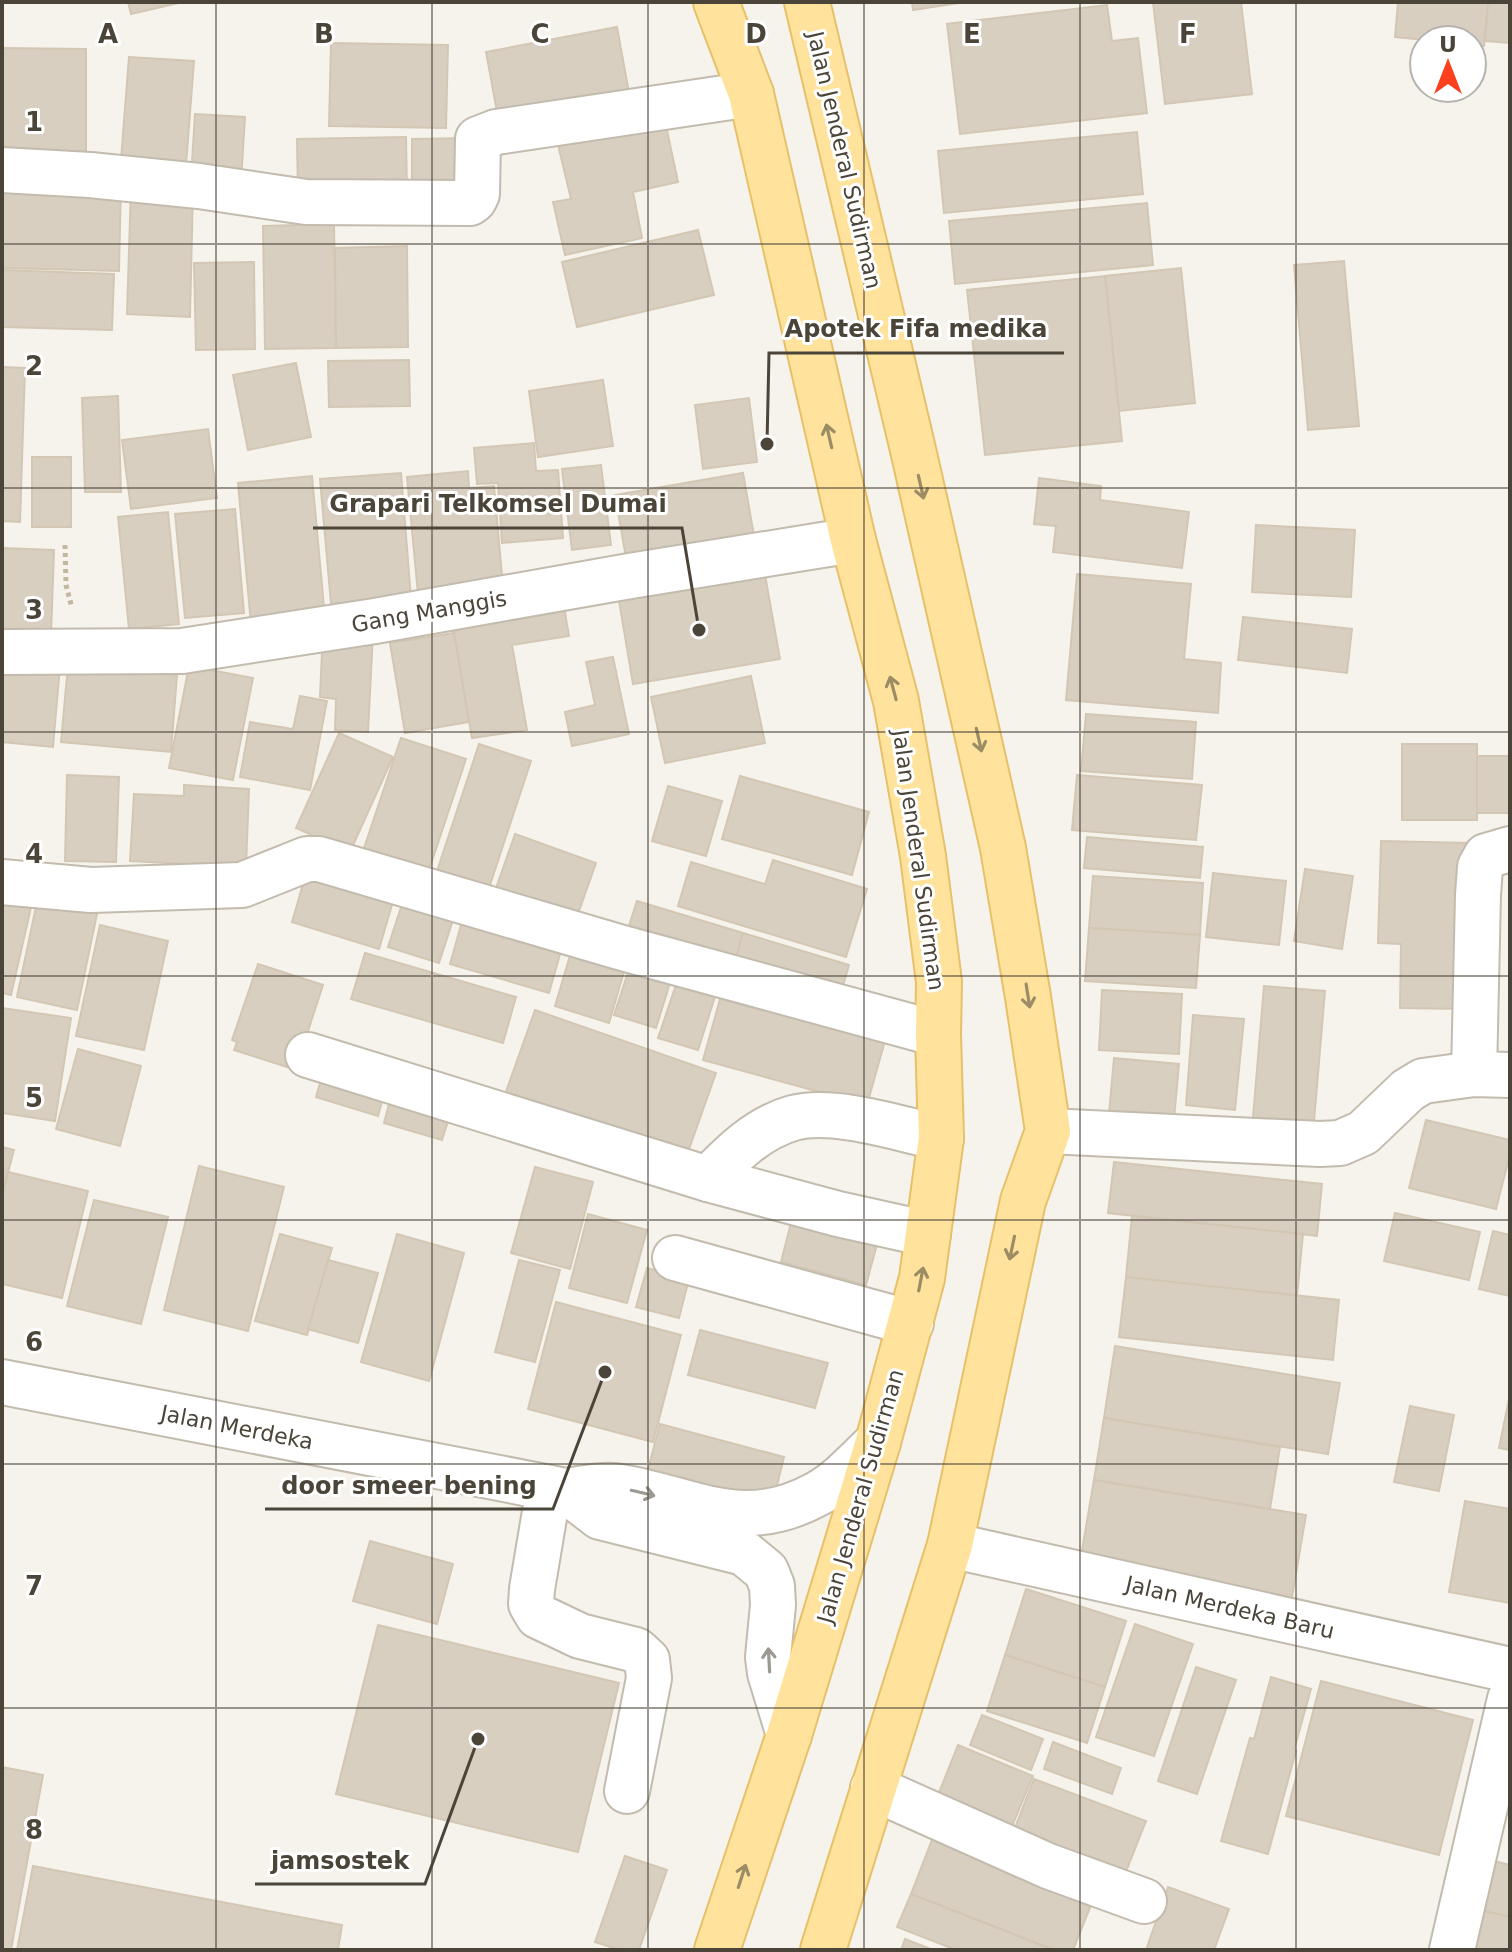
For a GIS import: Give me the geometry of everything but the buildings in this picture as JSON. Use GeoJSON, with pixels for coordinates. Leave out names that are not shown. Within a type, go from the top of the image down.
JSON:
{"type":"FeatureCollection","features":[{"type":"Feature","properties":{"kind":"main road","name":"Jalan Jenderal Sudirman"},"geometry":{"type":"LineString","coordinates":[[716,2],[751,94],[853,540],[899,717],[923,856],[939,982],[941,1138],[922,1278],[911,1323],[789,1735],[717,1950]]}},
{"type":"Feature","properties":{"kind":"main road","name":"Jalan Jenderal Sudirman"},"geometry":{"type":"LineString","coordinates":[[807,2],[1003,848],[1048,1131],[1023,1201],[950,1545],[823,1950]]}},
{"type":"Feature","properties":{"kind":"street"},"geometry":{"type":"LineString","coordinates":[[2,170],[199,186],[306,202],[470,203],[477,194],[478,139],[496,132],[751,94]]}},
{"type":"Feature","properties":{"kind":"street","name":"Gang Manggis"},"geometry":{"type":"LineString","coordinates":[[2,652],[182,651],[853,540]]}},
{"type":"Feature","properties":{"kind":"street"},"geometry":{"type":"LineString","coordinates":[[1048,1131],[1340,1143],[1363,1133],[1423,1081],[1492,1074],[1480,867],[1486,856],[1510,849]]}},
{"type":"Feature","properties":{"kind":"street"},"geometry":{"type":"LineString","coordinates":[[2,882],[91,890],[242,885],[307,859],[319,859],[619,947],[938,1034]]}},
{"type":"Feature","properties":{"kind":"street"},"geometry":{"type":"LineString","coordinates":[[308,1055],[708,1179],[838,1214],[928,1234]]}},
{"type":"Feature","properties":{"kind":"street"},"geometry":{"type":"LineString","coordinates":[[708,1179],[748,1141],[793,1119],[837,1117],[941,1138]]}},
{"type":"Feature","properties":{"kind":"street"},"geometry":{"type":"LineString","coordinates":[[675,1258],[911,1323]]}},
{"type":"Feature","properties":{"kind":"street","name":"Jalan Merdeka"},"geometry":{"type":"LineString","coordinates":[[2,1382],[558,1489],[612,1485],[730,1513],[757,1514],[784,1508],[818,1493],[878,1442]]}},
{"type":"Feature","properties":{"kind":"street"},"geometry":{"type":"LineString","coordinates":[[558,1489],[532,1589],[531,1604],[538,1616],[580,1636],[636,1650],[647,1660],[649,1678],[627,1791]]}},
{"type":"Feature","properties":{"kind":"street","name":"Jalan Merdeka"},"geometry":{"type":"LineString","coordinates":[[558,1489],[600,1517],[744,1553],[766,1571],[772,1586],[769,1665],[789,1735]]}},
{"type":"Feature","properties":{"kind":"street","name":"Jalan Merdeka Baru"},"geometry":{"type":"LineString","coordinates":[[950,1545],[1510,1670]]}},
{"type":"Feature","properties":{"kind":"street"},"geometry":{"type":"LineString","coordinates":[[1452,1950],[1510,1699]]}},
{"type":"Feature","properties":{"kind":"street"},"geometry":{"type":"LineString","coordinates":[[873,1788],[1048,1866],[1144,1901]]}},
{"type":"Feature","properties":{"kind":"path"},"geometry":{"type":"LineString","coordinates":[[65,545],[66,585],[76,626],[93,652]]}},
{"type":"Feature","properties":{"kind":"place","name":"Apotek Fifa medika"},"geometry":{"type":"Point","coordinates":[767,444]}},
{"type":"Feature","properties":{"kind":"place","name":"Grapari Telkomsel Dumai"},"geometry":{"type":"Point","coordinates":[699,630]}},
{"type":"Feature","properties":{"kind":"place","name":"door smeer bening"},"geometry":{"type":"Point","coordinates":[605,1372]}},
{"type":"Feature","properties":{"kind":"place","name":"jamsostek"},"geometry":{"type":"Point","coordinates":[478,1739]}}]}
